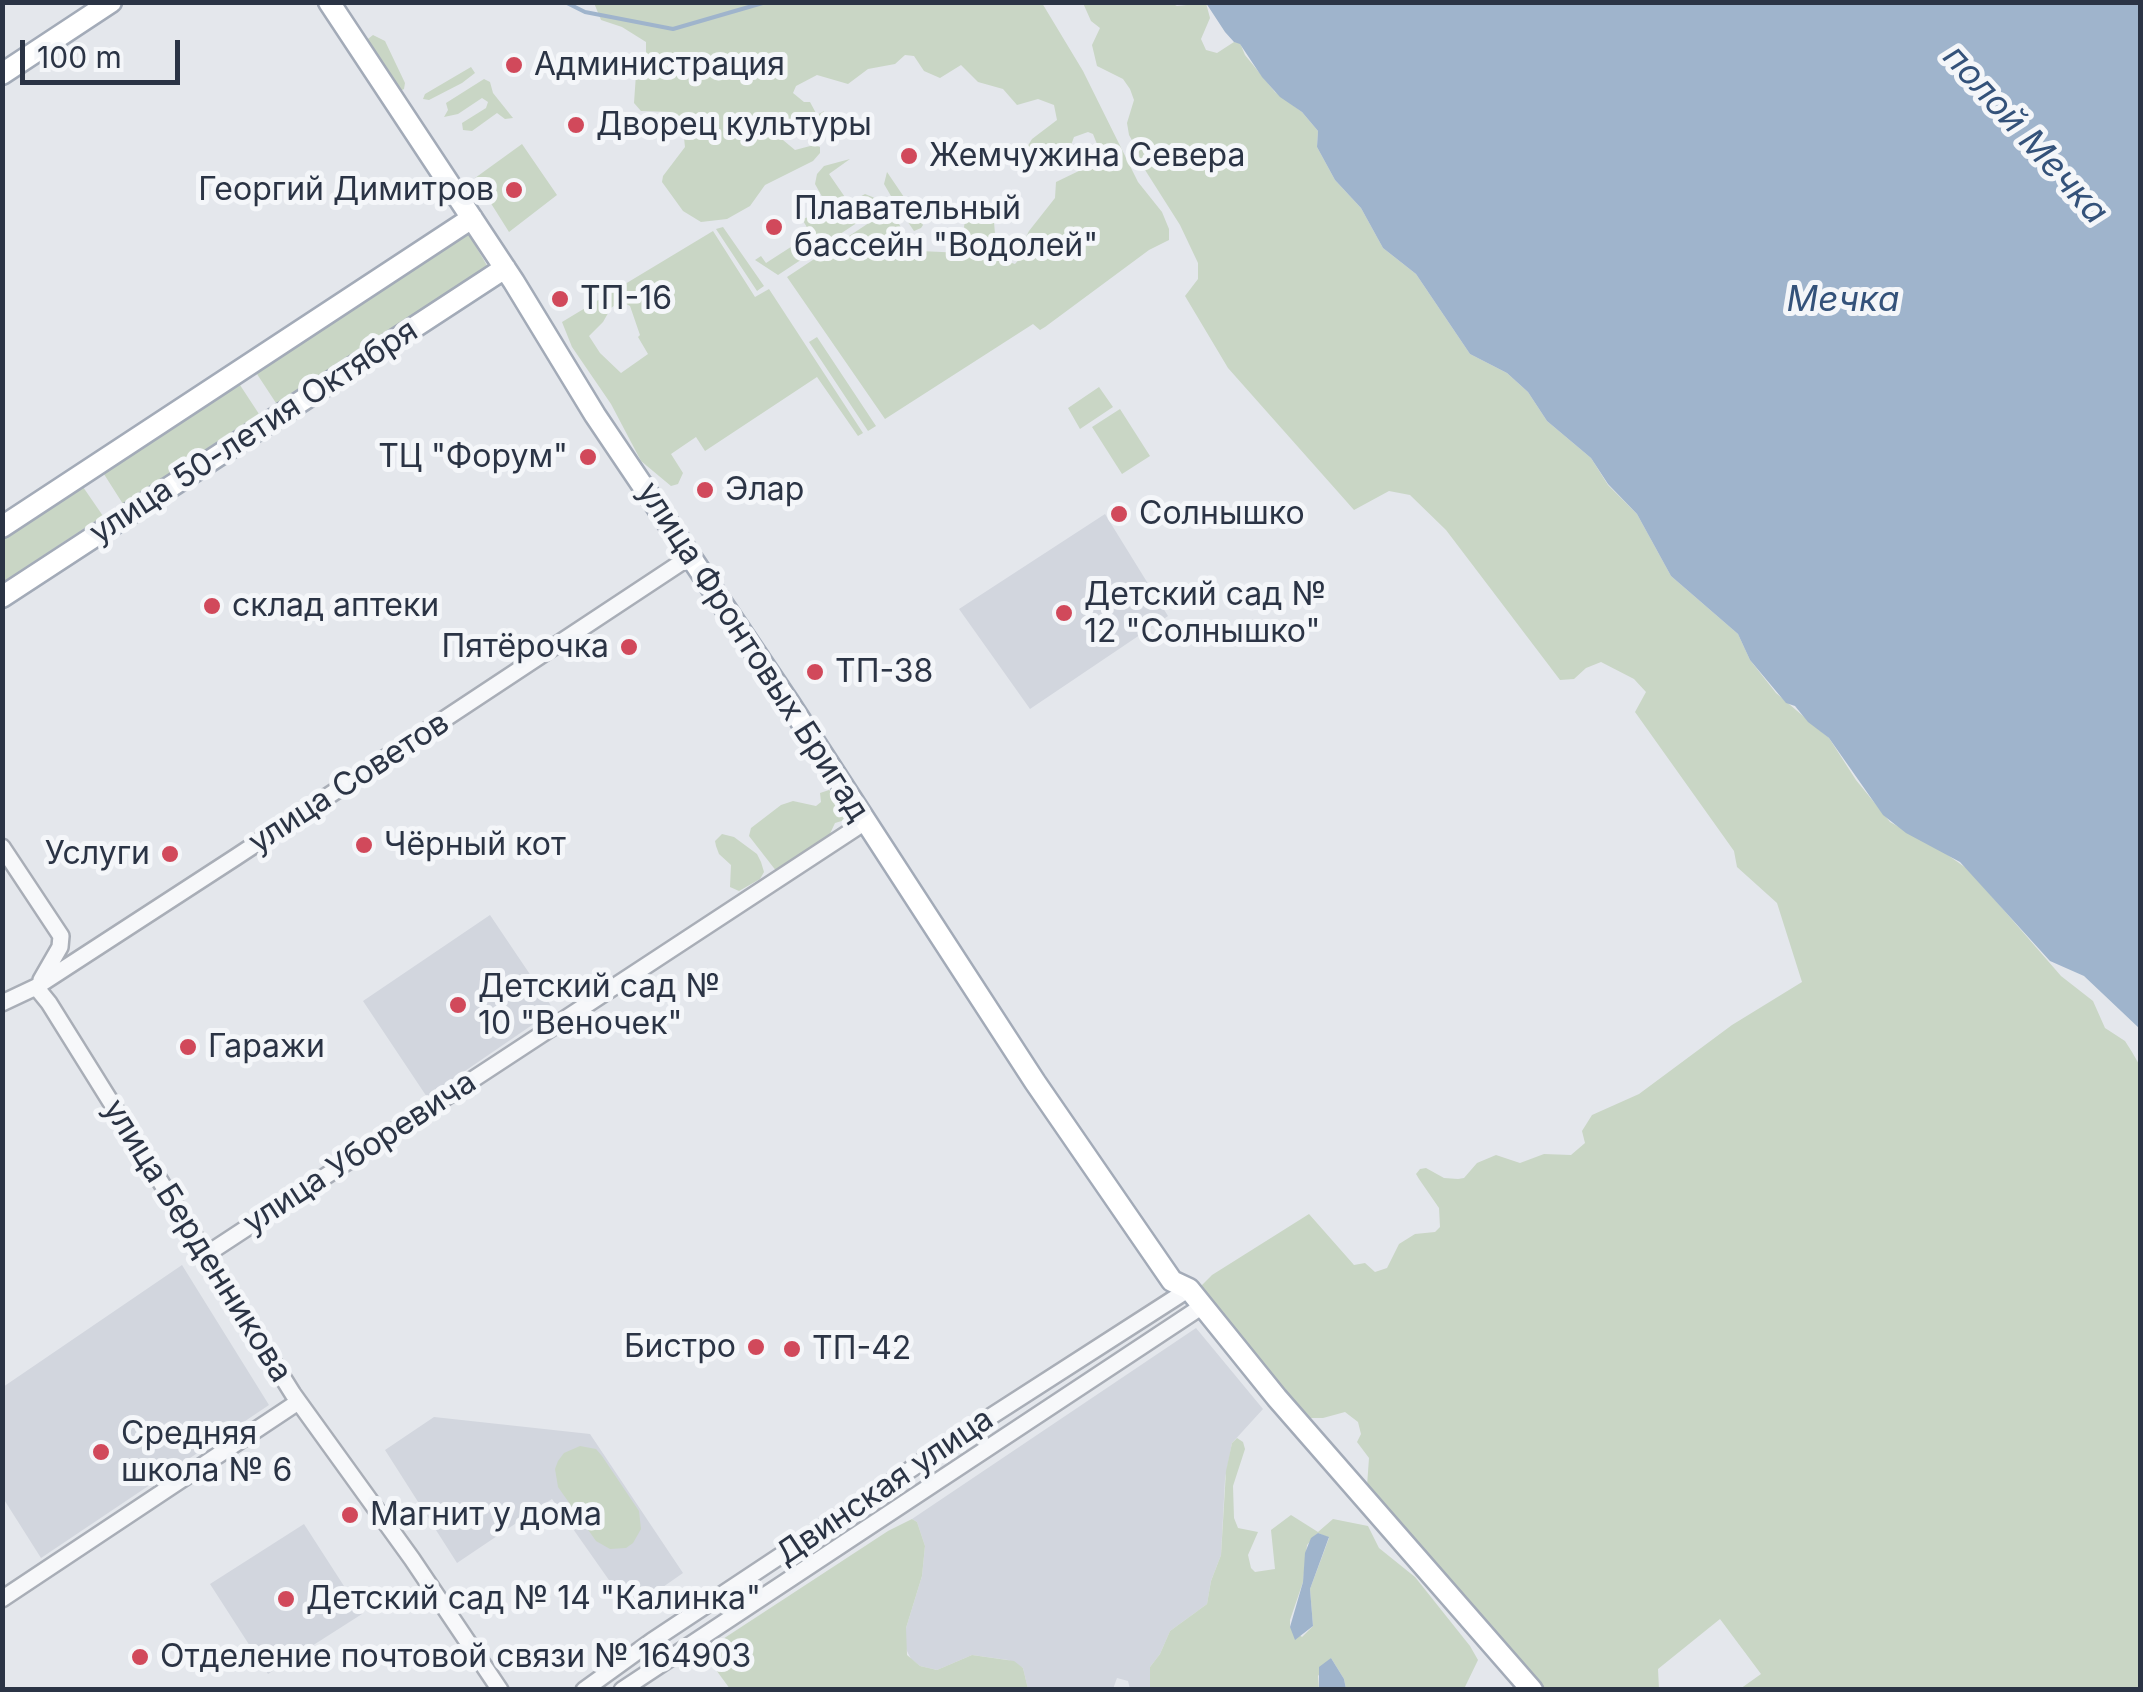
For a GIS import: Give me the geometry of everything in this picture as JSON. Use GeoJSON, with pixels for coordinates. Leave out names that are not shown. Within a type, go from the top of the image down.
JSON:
{"type":"FeatureCollection","features":[{"type":"Feature","properties":{"kind":"main road"},"geometry":{"type":"LineString","coordinates":[[2,74],[111,2]]}},
{"type":"Feature","properties":{"kind":"main road","name":"улица Фронтовых Бригад"},"geometry":{"type":"LineString","coordinates":[[330,2],[595,415],[1035,1082],[1172,1281],[1195,1298],[1532,1690]]}},
{"type":"Feature","properties":{"kind":"main road","name":"улица 50-летия Октября"},"geometry":{"type":"LineString","coordinates":[[2,526],[472,218]]}},
{"type":"Feature","properties":{"kind":"main road","name":"улица 50-летия Октября"},"geometry":{"type":"LineString","coordinates":[[2,597],[504,268]]}},
{"type":"Feature","properties":{"kind":"street","name":"улица Советов"},"geometry":{"type":"LineString","coordinates":[[2,1003],[36,987],[691,556]]}},
{"type":"Feature","properties":{"kind":"street","name":"улица Уборевича"},"geometry":{"type":"LineString","coordinates":[[207,1254],[864,822]]}},
{"type":"Feature","properties":{"kind":"street"},"geometry":{"type":"LineString","coordinates":[[2,847],[61,936],[84,954]]}},
{"type":"Feature","properties":{"kind":"street"},"geometry":{"type":"LineString","coordinates":[[36,987],[60,947],[61,936]]}},
{"type":"Feature","properties":{"kind":"street","name":"улица Берденникова"},"geometry":{"type":"LineString","coordinates":[[36,987],[298,1402],[412,1559],[500,1690]]}},
{"type":"Feature","properties":{"kind":"street","name":"Двинская улица"},"geometry":{"type":"LineString","coordinates":[[584,1690],[976,1426],[1195,1298]]}},
{"type":"Feature","properties":{"kind":"street","name":"Двинская улица"},"geometry":{"type":"LineString","coordinates":[[622,1690],[1195,1298]]}},
{"type":"Feature","properties":{"kind":"street"},"geometry":{"type":"LineString","coordinates":[[2,1600],[298,1402]]}},
{"type":"Feature","properties":{"kind":"shaded area","name":"Детский сад № 12 \"Солнышко\""},"geometry":{"type":"Polygon","coordinates":[[[1105,514],[1168,616],[1030,709],[959,609],[1105,514]]]}},
{"type":"Feature","properties":{"kind":"shaded area","name":"Детский сад № 10 \"Веночек\""},"geometry":{"type":"Polygon","coordinates":[[[490,915],[554,1010],[427,1097],[363,1001],[490,915]]]}},
{"type":"Feature","properties":{"kind":"shaded area","name":"Средняя школа № 6"},"geometry":{"type":"Polygon","coordinates":[[[182,1265],[269,1405],[41,1558],[3,1498],[3,1387],[182,1265]]]}},
{"type":"Feature","properties":{"kind":"shaded area"},"geometry":{"type":"Polygon","coordinates":[[[1196,1328],[1263,1409],[1232,1443],[1225,1479],[1221,1555],[1207,1604],[1170,1631],[1150,1667],[1150,1689],[1130,1689],[1128,1681],[1117,1678],[1113,1689],[1028,1689],[1023,1668],[1008,1660],[972,1655],[937,1670],[911,1659],[906,1649],[906,1628],[922,1576],[925,1546],[917,1522],[912,1519],[1196,1328]]]}},
{"type":"Feature","properties":{"kind":"shaded area"},"geometry":{"type":"Polygon","coordinates":[[[434,1417],[590,1434],[683,1573],[630,1610],[552,1499],[457,1563],[385,1450],[434,1417]]]}},
{"type":"Feature","properties":{"kind":"shaded area","name":"Детский сад № 14 \"Калинка\""},"geometry":{"type":"Polygon","coordinates":[[[304,1524],[362,1614],[268,1674],[210,1584],[304,1524]]]}},
{"type":"Feature","properties":{"kind":"green space"},"geometry":{"type":"Polygon","coordinates":[[[1169,2],[1177,6],[1206,3],[1210,18],[1201,39],[1206,50],[1217,53],[1234,42],[1240,43],[1275,92],[1302,112],[1318,131],[1317,147],[1335,180],[1361,208],[1383,248],[1416,274],[1470,354],[1507,373],[1528,392],[1547,421],[1591,458],[1608,485],[1637,514],[1671,576],[1738,634],[1750,660],[1776,693],[1829,738],[1890,822],[1969,870],[2061,976],[2093,1001],[2105,1028],[2125,1041],[2132,1052],[2140,1066],[2140,1689],[1740,1689],[1761,1674],[1720,1619],[1658,1669],[1659,1689],[1545,1689],[1371,1507],[1367,1486],[1369,1458],[1357,1442],[1361,1434],[1358,1422],[1345,1412],[1323,1418],[1298,1418],[1197,1290],[1212,1275],[1309,1214],[1354,1265],[1365,1263],[1375,1272],[1387,1268],[1399,1244],[1415,1234],[1435,1232],[1440,1227],[1439,1208],[1416,1174],[1420,1169],[1458,1179],[1464,1178],[1477,1163],[1496,1155],[1520,1163],[1544,1154],[1571,1155],[1585,1143],[1582,1131],[1592,1115],[1639,1094],[1732,1025],[1802,982],[1777,903],[1737,867],[1734,851],[1635,712],[1646,692],[1634,679],[1601,662],[1574,679],[1560,680],[1446,530],[1410,495],[1389,491],[1354,510],[1228,368],[1185,296],[1198,279],[1198,263],[1180,225],[1140,162],[1129,135],[1127,123],[1134,100],[1130,89],[1123,79],[1097,66],[1092,45],[1100,28],[1091,21],[1083,3],[1169,2]]]}},
{"type":"Feature","properties":{"kind":"green space"},"geometry":{"type":"Polygon","coordinates":[[[594,3],[1042,3],[1083,71],[1138,182],[1162,212],[1169,240],[1149,250],[1045,327],[1040,330],[1033,324],[885,419],[787,277],[890,209],[911,244],[920,251],[985,254],[969,242],[964,227],[967,210],[977,203],[994,222],[997,258],[1015,264],[1022,256],[1029,231],[1055,198],[1056,182],[1085,168],[1094,157],[1097,144],[1093,134],[1074,137],[1070,148],[1037,164],[1028,160],[1026,149],[1032,139],[1057,120],[1054,105],[1038,99],[1017,105],[1003,89],[978,82],[961,65],[940,78],[924,71],[914,56],[905,55],[895,64],[868,69],[848,84],[817,75],[796,86],[793,93],[810,102],[817,115],[824,111],[821,117],[795,125],[782,135],[783,140],[795,150],[820,147],[820,153],[813,161],[765,185],[750,206],[727,219],[701,222],[683,211],[662,182],[685,147],[682,120],[668,112],[641,111],[634,103],[636,74],[646,53],[646,42],[601,20],[594,3]]]}},
{"type":"Feature","properties":{"kind":"green space"},"geometry":{"type":"Polygon","coordinates":[[[373,35],[385,41],[405,83],[404,89],[400,91],[364,42],[373,35]]]}},
{"type":"Feature","properties":{"kind":"green space"},"geometry":{"type":"Polygon","coordinates":[[[471,67],[475,73],[462,83],[429,100],[423,99],[425,94],[471,67]]]}},
{"type":"Feature","properties":{"kind":"green space"},"geometry":{"type":"Polygon","coordinates":[[[484,79],[490,82],[493,93],[513,118],[505,119],[497,113],[472,131],[463,130],[462,123],[486,108],[488,102],[482,98],[458,114],[444,117],[446,103],[484,79]]]}},
{"type":"Feature","properties":{"kind":"green space"},"geometry":{"type":"Polygon","coordinates":[[[522,144],[557,195],[509,232],[475,178],[522,144]]]}},
{"type":"Feature","properties":{"kind":"green space"},"geometry":{"type":"Polygon","coordinates":[[[850,159],[829,174],[849,203],[865,194],[887,203],[778,275],[755,260],[761,256],[766,263],[811,234],[802,219],[830,211],[815,184],[817,174],[824,166],[850,159]]]}},
{"type":"Feature","properties":{"kind":"green space"},"geometry":{"type":"Polygon","coordinates":[[[887,172],[923,225],[921,228],[914,231],[895,203],[884,184],[887,172]]]}},
{"type":"Feature","properties":{"kind":"green space"},"geometry":{"type":"Polygon","coordinates":[[[723,227],[764,286],[757,291],[716,229],[723,227]]]}},
{"type":"Feature","properties":{"kind":"green space"},"geometry":{"type":"Polygon","coordinates":[[[467,231],[489,269],[276,403],[255,371],[467,231]]]}},
{"type":"Feature","properties":{"kind":"green space"},"geometry":{"type":"Polygon","coordinates":[[[713,231],[755,297],[769,289],[863,433],[858,436],[817,377],[705,451],[696,437],[671,454],[683,473],[678,484],[671,486],[641,461],[611,404],[572,347],[562,322],[713,231]],[[621,301],[611,308],[589,336],[621,373],[648,354],[638,337],[630,306],[621,301]]]}},
{"type":"Feature","properties":{"kind":"green space"},"geometry":{"type":"Polygon","coordinates":[[[817,337],[876,426],[868,431],[809,342],[817,337]]]}},
{"type":"Feature","properties":{"kind":"green space"},"geometry":{"type":"Polygon","coordinates":[[[238,382],[259,414],[123,504],[102,471],[238,382]]]}},
{"type":"Feature","properties":{"kind":"green space"},"geometry":{"type":"Polygon","coordinates":[[[1099,387],[1113,407],[1080,429],[1068,408],[1099,387]]]}},
{"type":"Feature","properties":{"kind":"green space"},"geometry":{"type":"Polygon","coordinates":[[[1120,409],[1150,456],[1122,474],[1092,427],[1120,409]]]}},
{"type":"Feature","properties":{"kind":"green space"},"geometry":{"type":"Polygon","coordinates":[[[81,484],[103,516],[3,582],[3,535],[81,484]]]}},
{"type":"Feature","properties":{"kind":"green space"},"geometry":{"type":"Polygon","coordinates":[[[829,790],[840,799],[845,820],[835,823],[828,838],[777,872],[749,836],[751,828],[781,805],[793,801],[816,806],[821,802],[820,793],[829,790]]]}},
{"type":"Feature","properties":{"kind":"green space"},"geometry":{"type":"Polygon","coordinates":[[[722,834],[734,837],[757,854],[764,872],[760,879],[739,891],[730,887],[731,865],[716,846],[715,841],[722,834]]]}},
{"type":"Feature","properties":{"kind":"green space"},"geometry":{"type":"Polygon","coordinates":[[[1237,1438],[1245,1449],[1233,1486],[1234,1518],[1238,1528],[1258,1532],[1248,1555],[1251,1568],[1255,1572],[1275,1569],[1271,1530],[1291,1515],[1318,1532],[1333,1519],[1368,1526],[1379,1548],[1415,1577],[1470,1646],[1478,1660],[1464,1689],[1346,1689],[1331,1658],[1318,1676],[1319,1689],[1150,1690],[1150,1667],[1170,1631],[1207,1604],[1221,1555],[1226,1471],[1232,1443],[1237,1438]],[[1318,1533],[1307,1545],[1303,1582],[1290,1620],[1290,1627],[1302,1637],[1313,1626],[1310,1589],[1329,1538],[1318,1533]]]}},
{"type":"Feature","properties":{"kind":"green space"},"geometry":{"type":"Polygon","coordinates":[[[580,1446],[596,1449],[639,1511],[641,1529],[626,1548],[610,1549],[596,1541],[558,1487],[558,1461],[564,1453],[580,1446]]]}},
{"type":"Feature","properties":{"kind":"green space"},"geometry":{"type":"Polygon","coordinates":[[[912,1519],[917,1522],[925,1546],[922,1576],[906,1628],[907,1655],[920,1666],[937,1670],[972,1655],[1014,1661],[1023,1668],[1028,1689],[730,1689],[703,1652],[912,1519]]]}},
{"type":"Feature","properties":{"kind":"water","name":"Мечка"},"geometry":{"type":"Polygon","coordinates":[[[1206,3],[2140,3],[2140,1029],[2084,976],[2050,961],[1960,862],[1906,833],[1883,815],[1829,738],[1795,706],[1786,703],[1750,660],[1738,634],[1671,576],[1637,514],[1608,484],[1591,458],[1547,421],[1528,392],[1507,373],[1470,354],[1416,274],[1383,248],[1361,208],[1335,180],[1317,147],[1318,131],[1262,77],[1206,3]]]}},
{"type":"Feature","properties":{"kind":"water"},"geometry":{"type":"Polygon","coordinates":[[[1318,1533],[1329,1537],[1310,1589],[1313,1626],[1295,1640],[1290,1627],[1303,1582],[1305,1553],[1311,1538],[1318,1533]]]}},
{"type":"Feature","properties":{"kind":"water"},"geometry":{"type":"Polygon","coordinates":[[[1331,1658],[1346,1689],[1319,1689],[1319,1667],[1331,1658]]]}},
{"type":"Feature","properties":{"kind":"waterway"},"geometry":{"type":"LineString","coordinates":[[565,2],[585,12],[673,29],[766,2]]}},
{"type":"Feature","properties":{"kind":"place","name":"Администрация"},"geometry":{"type":"Point","coordinates":[514,65]}},
{"type":"Feature","properties":{"kind":"place","name":"Дворец культуры"},"geometry":{"type":"Point","coordinates":[576,125]}},
{"type":"Feature","properties":{"kind":"place","name":"Жемчужина Севера"},"geometry":{"type":"Point","coordinates":[909,156]}},
{"type":"Feature","properties":{"kind":"place","name":"Георгий Димитров"},"geometry":{"type":"Point","coordinates":[514,190]}},
{"type":"Feature","properties":{"kind":"place","name":"Плавательный бассейн \"Водолей\""},"geometry":{"type":"Point","coordinates":[774,227]}},
{"type":"Feature","properties":{"kind":"place","name":"ТП-16"},"geometry":{"type":"Point","coordinates":[560,299]}},
{"type":"Feature","properties":{"kind":"place","name":"ТЦ \"Форум\""},"geometry":{"type":"Point","coordinates":[588,457]}},
{"type":"Feature","properties":{"kind":"place","name":"Элар"},"geometry":{"type":"Point","coordinates":[705,490]}},
{"type":"Feature","properties":{"kind":"place","name":"Солнышко"},"geometry":{"type":"Point","coordinates":[1119,514]}},
{"type":"Feature","properties":{"kind":"place","name":"склад аптеки"},"geometry":{"type":"Point","coordinates":[212,606]}},
{"type":"Feature","properties":{"kind":"place","name":"Детский сад № 12 \"Солнышко\""},"geometry":{"type":"Point","coordinates":[1064,613]}},
{"type":"Feature","properties":{"kind":"place","name":"Пятёрочка"},"geometry":{"type":"Point","coordinates":[629,647]}},
{"type":"Feature","properties":{"kind":"place","name":"ТП-38"},"geometry":{"type":"Point","coordinates":[815,672]}},
{"type":"Feature","properties":{"kind":"place","name":"Чёрный кот"},"geometry":{"type":"Point","coordinates":[364,845]}},
{"type":"Feature","properties":{"kind":"place","name":"Услуги"},"geometry":{"type":"Point","coordinates":[170,854]}},
{"type":"Feature","properties":{"kind":"place","name":"Детский сад № 10 \"Веночек\""},"geometry":{"type":"Point","coordinates":[458,1005]}},
{"type":"Feature","properties":{"kind":"place","name":"Гаражи"},"geometry":{"type":"Point","coordinates":[188,1047]}},
{"type":"Feature","properties":{"kind":"place","name":"Бистро"},"geometry":{"type":"Point","coordinates":[756,1347]}},
{"type":"Feature","properties":{"kind":"place","name":"ТП-42"},"geometry":{"type":"Point","coordinates":[792,1349]}},
{"type":"Feature","properties":{"kind":"place","name":"Средняя школа № 6"},"geometry":{"type":"Point","coordinates":[101,1452]}},
{"type":"Feature","properties":{"kind":"place","name":"Магнит у дома"},"geometry":{"type":"Point","coordinates":[350,1515]}},
{"type":"Feature","properties":{"kind":"place","name":"Детский сад № 14 \"Калинка\""},"geometry":{"type":"Point","coordinates":[286,1599]}},
{"type":"Feature","properties":{"kind":"place","name":"Отделение почтовой связи № 164903"},"geometry":{"type":"Point","coordinates":[140,1657]}},
{"type":"Feature","properties":{"kind":"water label","name":"полой Мечка"},"geometry":{"type":"Point","coordinates":[2025,135]}}]}
